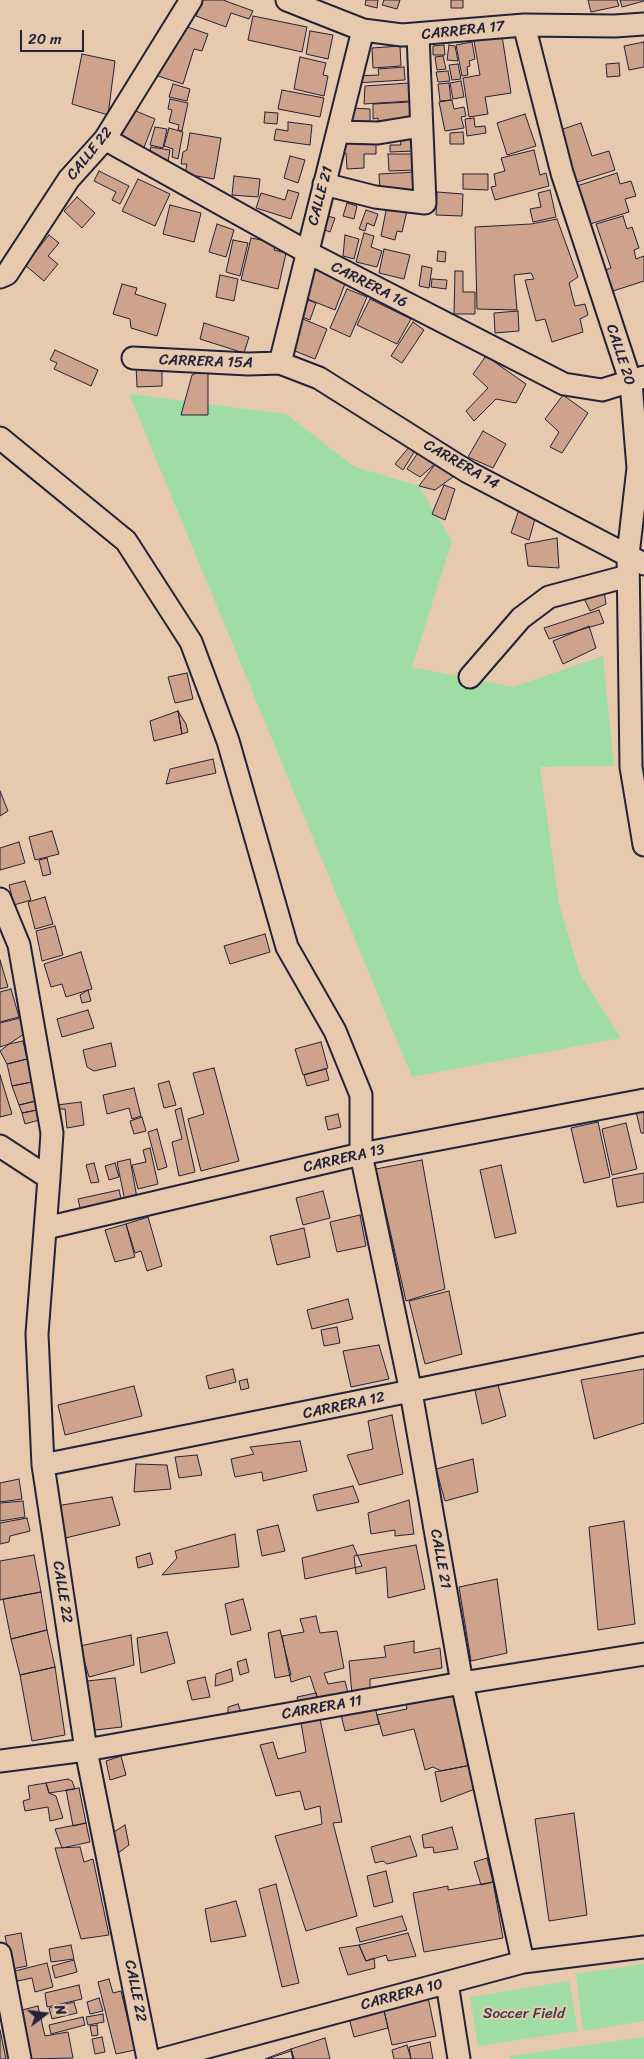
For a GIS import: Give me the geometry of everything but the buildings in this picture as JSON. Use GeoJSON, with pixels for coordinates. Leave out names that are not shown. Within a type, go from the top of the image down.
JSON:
{"type":"FeatureCollection","features":[{"type":"Feature","properties":{"kind":"street","name":"CALLE 22"},"geometry":{"type":"LineString","coordinates":[[0,278],[7,274],[69,179],[105,139],[191,0]]}},
{"type":"Feature","properties":{"kind":"street","name":"CARRERA 17"},"geometry":{"type":"LineString","coordinates":[[287,0],[363,30],[418,35],[524,24],[615,26],[644,24]]}},
{"type":"Feature","properties":{"kind":"street","name":"CALLE 20"},"geometry":{"type":"LineString","coordinates":[[524,24],[562,173],[637,380],[638,468],[633,565],[630,767],[644,845]]}},
{"type":"Feature","properties":{"kind":"street","name":"CALLE 21"},"geometry":{"type":"LineString","coordinates":[[280,363],[363,30]]}},
{"type":"Feature","properties":{"kind":"street"},"geometry":{"type":"LineString","coordinates":[[324,184],[375,197],[425,204],[418,35]]}},
{"type":"Feature","properties":{"kind":"street"},"geometry":{"type":"LineString","coordinates":[[339,132],[378,133],[421,126]]}},
{"type":"Feature","properties":{"kind":"street","name":"CARRERA 16"},"geometry":{"type":"LineString","coordinates":[[105,139],[307,252],[564,384],[602,390],[637,380]]}},
{"type":"Feature","properties":{"kind":"street","name":"CARRERA 15A"},"geometry":{"type":"LineString","coordinates":[[133,358],[248,364],[280,363]]}},
{"type":"Feature","properties":{"kind":"street","name":"CARRERA 14"},"geometry":{"type":"LineString","coordinates":[[280,363],[319,378],[468,472],[633,565]]}},
{"type":"Feature","properties":{"kind":"street","name":"CALLE 21"},"geometry":{"type":"LineString","coordinates":[[0,438],[126,541],[191,642],[228,741],[287,947],[335,1031],[361,1095],[360,1154],[411,1392],[462,1683],[523,1962]]}},
{"type":"Feature","properties":{"kind":"street"},"geometry":{"type":"LineString","coordinates":[[470,677],[521,618],[550,597],[633,565]]}},
{"type":"Feature","properties":{"kind":"street","name":"CALLE 22"},"geometry":{"type":"LineString","coordinates":[[0,899],[19,945],[52,1134],[37,1334],[43,1465],[86,1750],[148,2059]]}},
{"type":"Feature","properties":{"kind":"street","name":"CARRERA 13"},"geometry":{"type":"LineString","coordinates":[[46,1228],[360,1154],[644,1100]]}},
{"type":"Feature","properties":{"kind":"street"},"geometry":{"type":"LineString","coordinates":[[0,1146],[49,1178]]}},
{"type":"Feature","properties":{"kind":"street","name":"CARRERA 12"},"geometry":{"type":"LineString","coordinates":[[43,1465],[644,1344]]}},
{"type":"Feature","properties":{"kind":"street","name":"CARRERA 11"},"geometry":{"type":"LineString","coordinates":[[0,1761],[86,1750],[462,1683],[644,1654]]}},
{"type":"Feature","properties":{"kind":"street","name":"CARRERA 10"},"geometry":{"type":"LineString","coordinates":[[163,2059],[523,1962],[644,1947]]}},
{"type":"Feature","properties":{"kind":"street"},"geometry":{"type":"LineString","coordinates":[[0,1954],[20,2059]]}},
{"type":"Feature","properties":{"kind":"street"},"geometry":{"type":"LineString","coordinates":[[447,1983],[459,2059]]}},
{"type":"Feature","properties":{"kind":"green space"},"geometry":{"type":"Polygon","coordinates":[[[129,394],[286,414],[355,467],[419,486],[452,541],[412,667],[513,687],[603,656],[614,766],[540,767],[559,904],[580,974],[621,1038],[412,1077],[129,394]]]}},
{"type":"Feature","properties":{"kind":"green space","name":"Soccer Field"},"geometry":{"type":"Polygon","coordinates":[[[644,1964],[644,2021],[583,2031],[576,1974],[644,1964]]]}},
{"type":"Feature","properties":{"kind":"green space","name":"Soccer Field"},"geometry":{"type":"Polygon","coordinates":[[[569,1981],[578,2031],[478,2046],[470,1997],[569,1981]]]}},
{"type":"Feature","properties":{"kind":"green space","name":"Soccer Field"},"geometry":{"type":"Polygon","coordinates":[[[644,2037],[644,2059],[510,2059],[510,2056],[644,2037]]]}}]}
